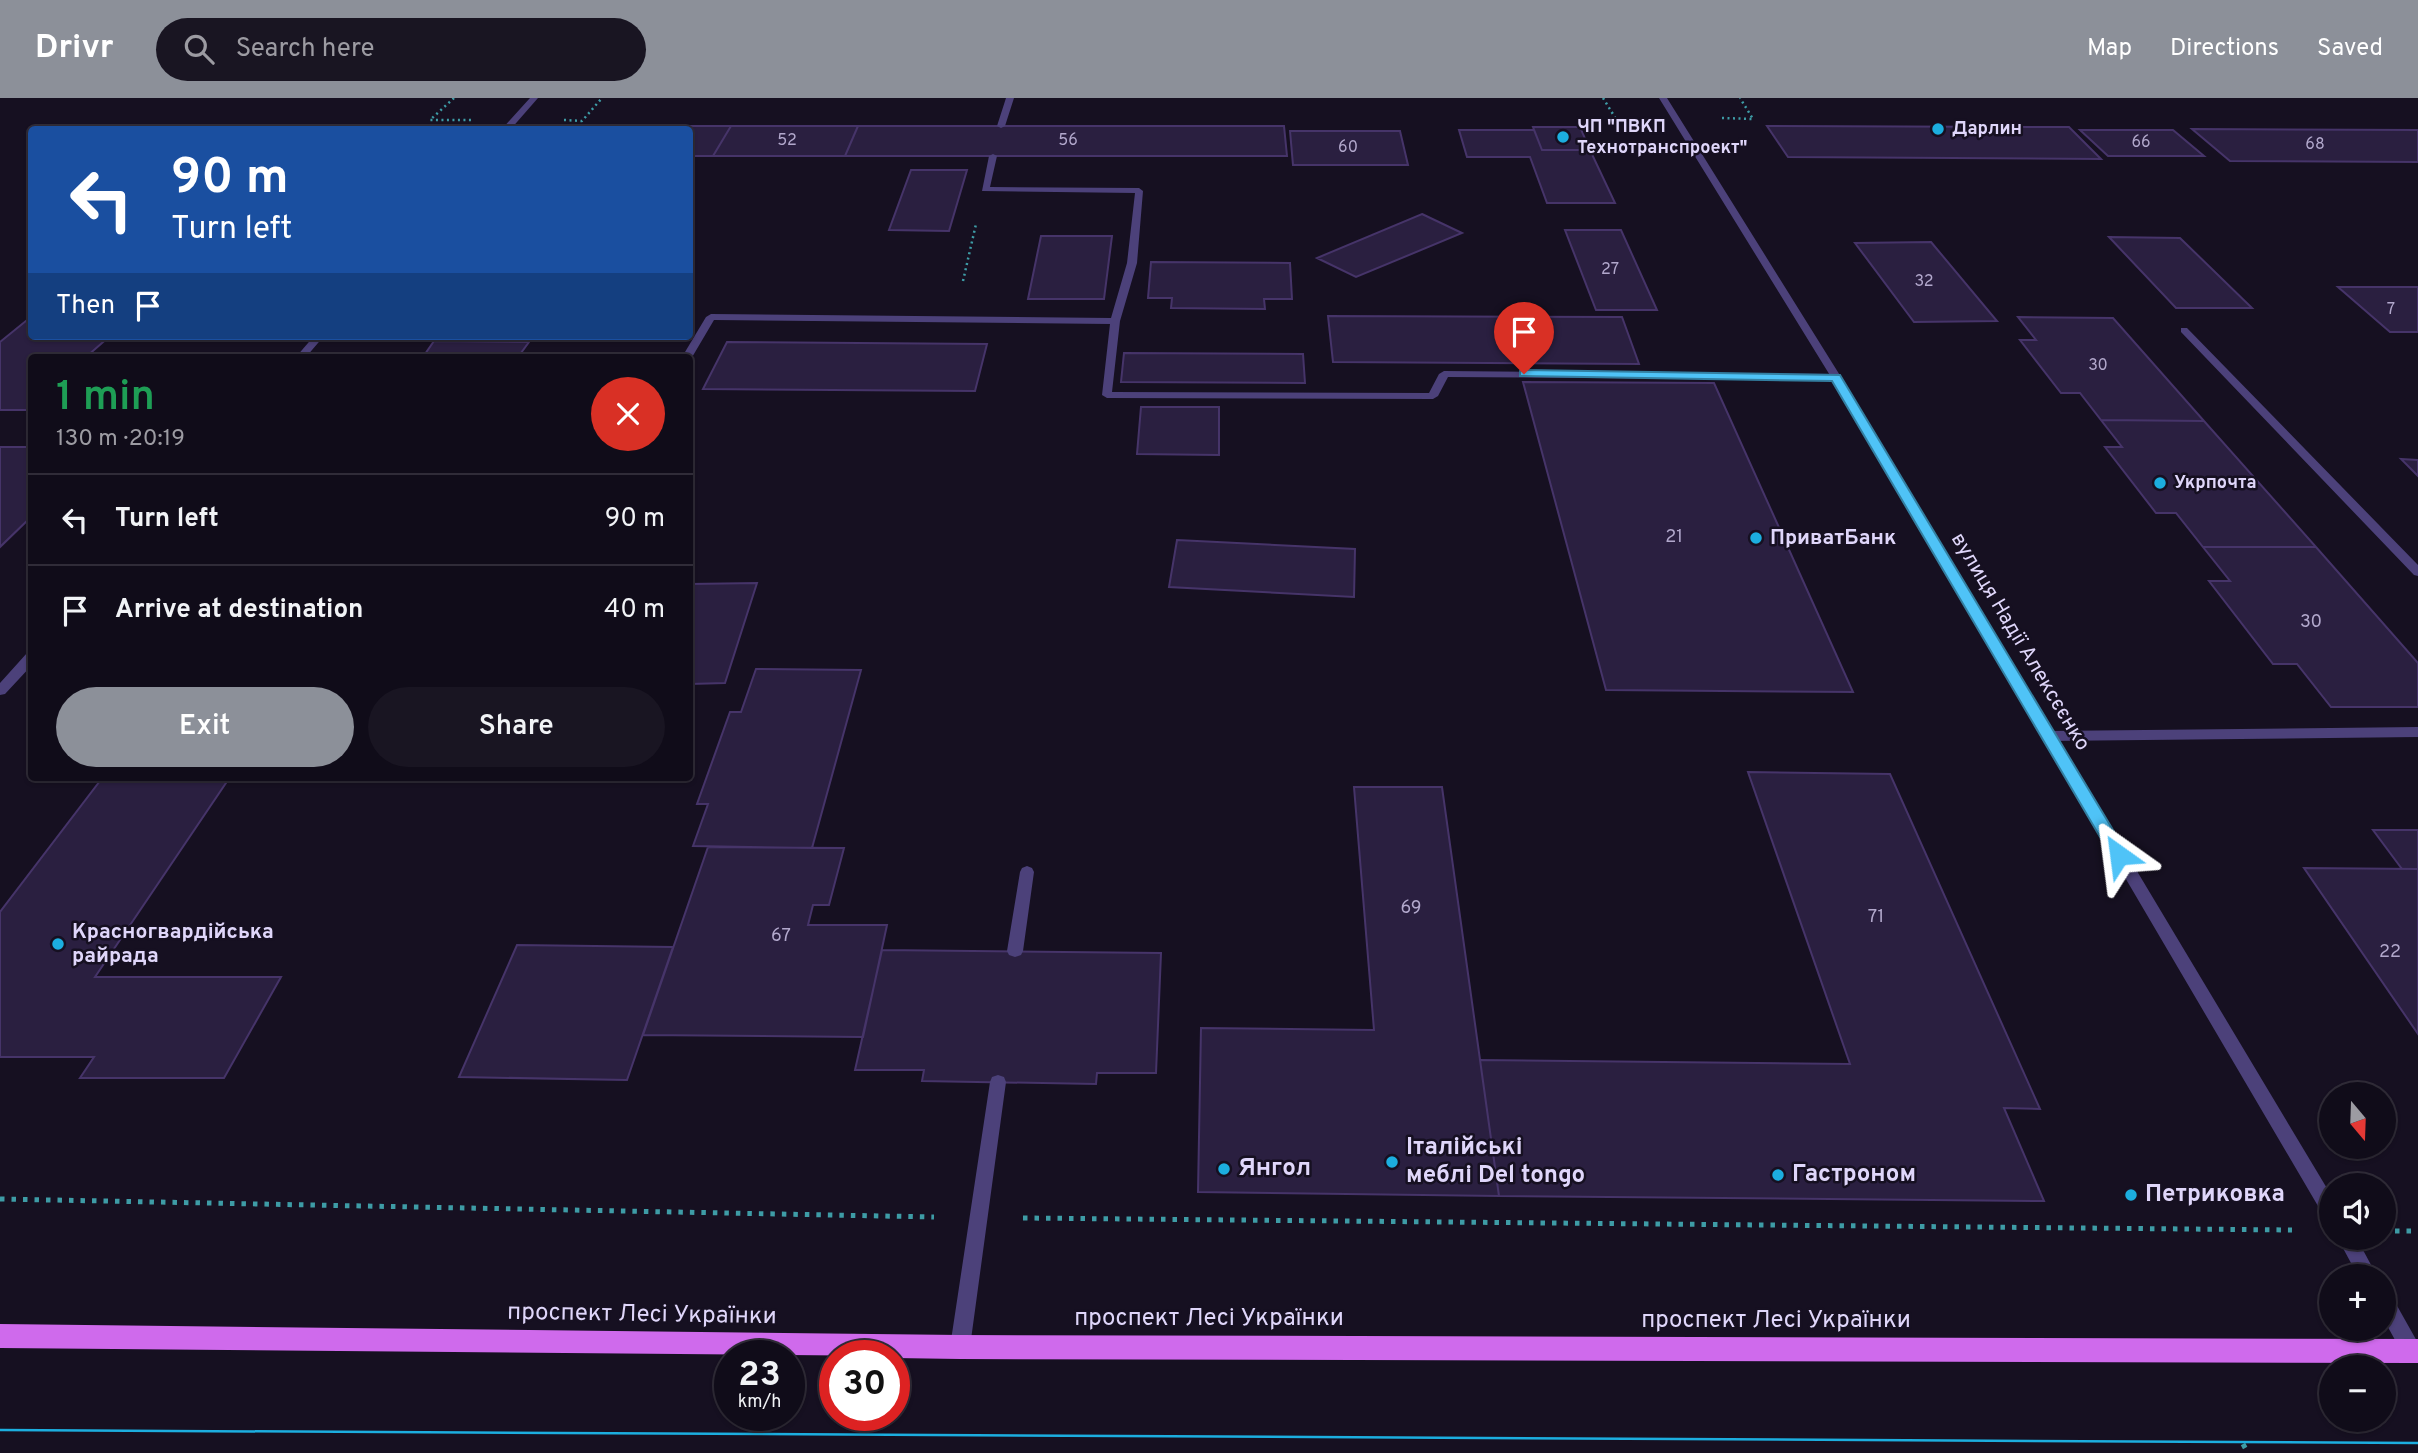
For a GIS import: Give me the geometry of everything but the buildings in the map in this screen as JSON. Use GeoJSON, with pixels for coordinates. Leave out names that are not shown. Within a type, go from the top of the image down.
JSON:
{"type":"FeatureCollection","features":[{"type":"Feature","properties":{"kind":"main road","name":"проспект Лесі Українки"},"geometry":{"type":"LineString","coordinates":[[0,1336],[960,1347],[2415,1351]]}},
{"type":"Feature","properties":{"kind":"street"},"geometry":{"type":"LineString","coordinates":[[509,126],[534,98]]}},
{"type":"Feature","properties":{"kind":"street"},"geometry":{"type":"LineString","coordinates":[[1001,126],[1010,98]]}},
{"type":"Feature","properties":{"kind":"street","name":"вулиця Надії Алексєєнко"},"geometry":{"type":"LineString","coordinates":[[1663,98],[1836,377],[2319,1192]]}},
{"type":"Feature","properties":{"kind":"street"},"geometry":{"type":"LineString","coordinates":[[993,156],[985,190],[1139,191],[1132,263],[1115,321],[1107,394],[1433,396],[1444,374],[1836,377]]}},
{"type":"Feature","properties":{"kind":"street"},"geometry":{"type":"LineString","coordinates":[[689,354],[712,317],[1115,321]]}},
{"type":"Feature","properties":{"kind":"street"},"geometry":{"type":"LineString","coordinates":[[2184,330],[2418,572]]}},
{"type":"Feature","properties":{"kind":"street"},"geometry":{"type":"LineString","coordinates":[[303,354],[315,340]]}},
{"type":"Feature","properties":{"kind":"street"},"geometry":{"type":"LineString","coordinates":[[0,691],[28,660]]}},
{"type":"Feature","properties":{"kind":"street"},"geometry":{"type":"LineString","coordinates":[[2049,736],[2418,732]]}},
{"type":"Feature","properties":{"kind":"street"},"geometry":{"type":"LineString","coordinates":[[1015,951],[1027,872]]}},
{"type":"Feature","properties":{"kind":"street"},"geometry":{"type":"LineString","coordinates":[[960,1347],[998,1082]]}},
{"type":"Feature","properties":{"kind":"street"},"geometry":{"type":"LineString","coordinates":[[2396,1321],[2415,1351]]}},
{"type":"Feature","properties":{"kind":"path"},"geometry":{"type":"LineString","coordinates":[[953,319],[985,190]]}},
{"type":"Feature","properties":{"kind":"path"},"geometry":{"type":"LineString","coordinates":[[0,1199],[979,1218],[2304,1230]]}},
{"type":"Feature","properties":{"kind":"path"},"geometry":{"type":"LineString","coordinates":[[2396,1231],[2418,1231]]}},
{"type":"Feature","properties":{"kind":"path"},"geometry":{"type":"LineString","coordinates":[[2244,1444],[2248,1453]]}},
{"type":"Feature","properties":{"kind":"tram line"},"geometry":{"type":"LineString","coordinates":[[0,1430],[2418,1443]]}},
{"type":"Feature","properties":{"kind":"place","name":"Дарлин"},"geometry":{"type":"Point","coordinates":[1938,129]}},
{"type":"Feature","properties":{"kind":"place","name":"ЧП \"ПВКП Технотранспроект\""},"geometry":{"type":"Point","coordinates":[1563,137]}},
{"type":"Feature","properties":{"kind":"place","name":"Укрпочта"},"geometry":{"type":"Point","coordinates":[2160,483]}},
{"type":"Feature","properties":{"kind":"place","name":"ПриватБанк"},"geometry":{"type":"Point","coordinates":[1756,538]}},
{"type":"Feature","properties":{"kind":"place","name":"Красногвардійська райрада"},"geometry":{"type":"Point","coordinates":[58,944]}},
{"type":"Feature","properties":{"kind":"place","name":"Італійські меблі Del tongo"},"geometry":{"type":"Point","coordinates":[1392,1162]}},
{"type":"Feature","properties":{"kind":"place","name":"Янгол"},"geometry":{"type":"Point","coordinates":[1224,1169]}},
{"type":"Feature","properties":{"kind":"place","name":"Гастроном"},"geometry":{"type":"Point","coordinates":[1778,1175]}},
{"type":"Feature","properties":{"kind":"place","name":"Петриковка"},"geometry":{"type":"Point","coordinates":[2131,1195]}},
{"type":"Feature","properties":{"kind":"route"},"geometry":{"type":"LineString","coordinates":[[1524,374],[1836,377],[2119,855]]}}]}
